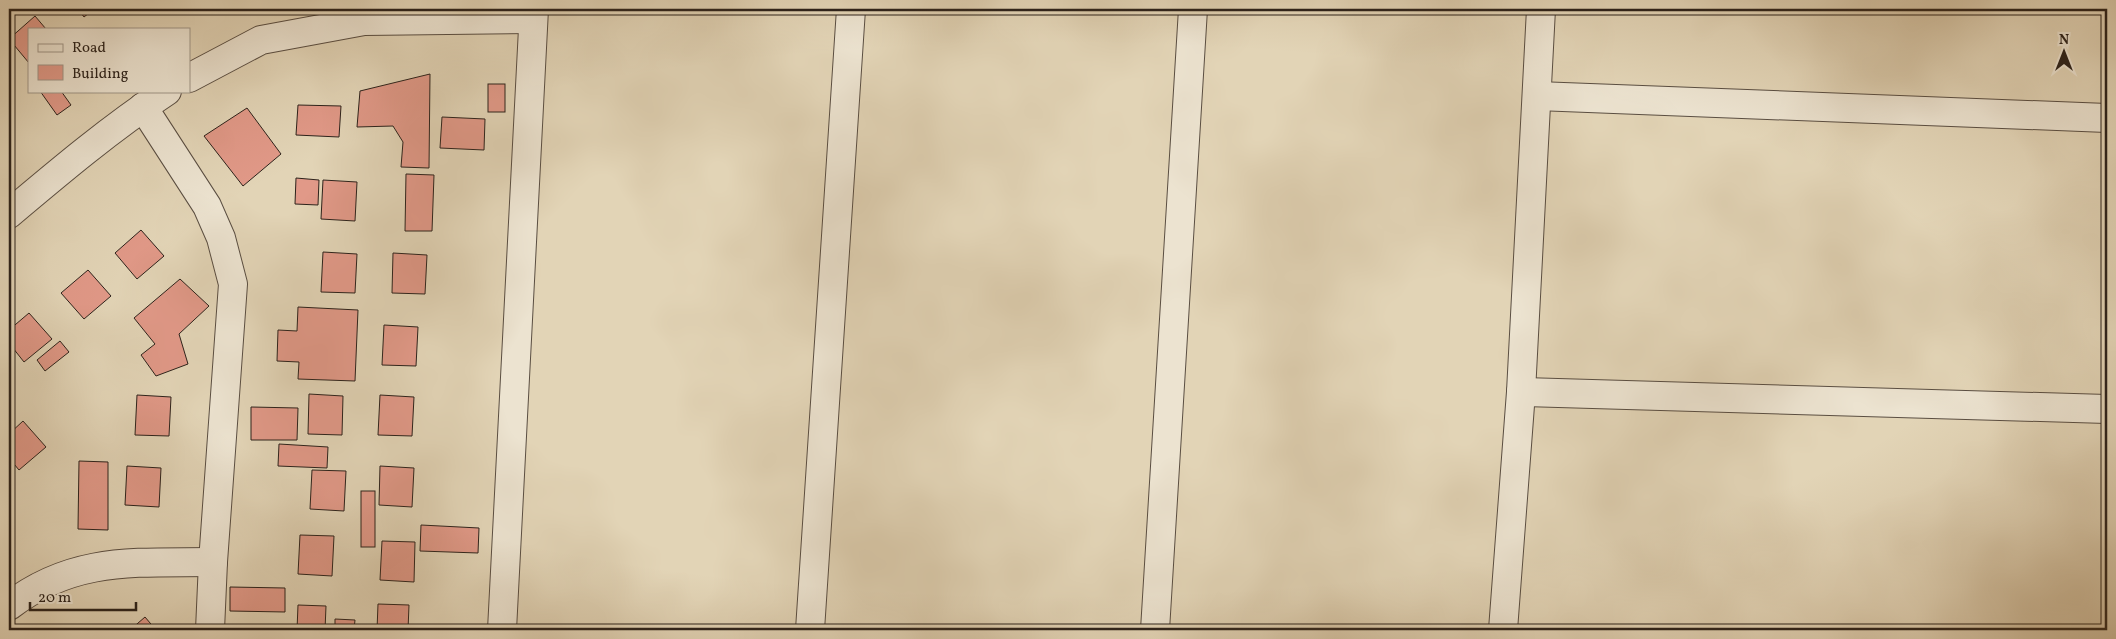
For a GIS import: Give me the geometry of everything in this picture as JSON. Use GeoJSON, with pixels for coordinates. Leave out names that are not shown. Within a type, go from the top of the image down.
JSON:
{"type":"FeatureCollection","features":[{"type":"Feature","properties":{"kind":"street"},"geometry":{"type":"LineString","coordinates":[[810,630],[851,9]]}},
{"type":"Feature","properties":{"kind":"street"},"geometry":{"type":"LineString","coordinates":[[1155,630],[1193,9]]}},
{"type":"Feature","properties":{"kind":"street"},"geometry":{"type":"LineString","coordinates":[[1503,630],[1521,392],[1541,9]]}},
{"type":"Feature","properties":{"kind":"street"},"geometry":{"type":"LineString","coordinates":[[190,77],[261,40],[364,21],[533,14],[502,630]]}},
{"type":"Feature","properties":{"kind":"street"},"geometry":{"type":"LineString","coordinates":[[9,214],[69,164],[166,92]]}},
{"type":"Feature","properties":{"kind":"street"},"geometry":{"type":"LineString","coordinates":[[1536,96],[2107,118]]}},
{"type":"Feature","properties":{"kind":"street"},"geometry":{"type":"LineString","coordinates":[[143,107],[207,206],[221,238],[233,284],[213,562],[210,630]]}},
{"type":"Feature","properties":{"kind":"street"},"geometry":{"type":"LineString","coordinates":[[1521,392],[2107,409]]}},
{"type":"Feature","properties":{"kind":"street"},"geometry":{"type":"LineString","coordinates":[[9,606],[24,594],[57,576],[84,568],[106,564],[213,562]]}},
{"type":"Feature","properties":{"kind":"building"},"geometry":{"type":"Polygon","coordinates":[[[78,9],[94,9],[84,17],[78,9]]]}},
{"type":"Feature","properties":{"kind":"building"},"geometry":{"type":"Polygon","coordinates":[[[35,16],[45,28],[28,28],[28,62],[9,39],[35,16]]]}},
{"type":"Feature","properties":{"kind":"building"},"geometry":{"type":"Polygon","coordinates":[[[430,74],[429,168],[401,167],[403,142],[393,126],[357,127],[360,91],[430,74]]]}},
{"type":"Feature","properties":{"kind":"building"},"geometry":{"type":"Polygon","coordinates":[[[488,84],[505,84],[505,112],[488,112],[488,84]]]}},
{"type":"Feature","properties":{"kind":"building"},"geometry":{"type":"Polygon","coordinates":[[[41,92],[62,92],[71,105],[57,115],[41,92]]]}},
{"type":"Feature","properties":{"kind":"building"},"geometry":{"type":"Polygon","coordinates":[[[298,105],[341,106],[339,137],[296,135],[298,105]]]}},
{"type":"Feature","properties":{"kind":"building"},"geometry":{"type":"Polygon","coordinates":[[[247,108],[281,154],[243,186],[204,136],[247,108]]]}},
{"type":"Feature","properties":{"kind":"building"},"geometry":{"type":"Polygon","coordinates":[[[442,117],[485,119],[484,150],[440,148],[442,117]]]}},
{"type":"Feature","properties":{"kind":"building"},"geometry":{"type":"Polygon","coordinates":[[[406,174],[434,175],[432,231],[405,231],[406,174]]]}},
{"type":"Feature","properties":{"kind":"building"},"geometry":{"type":"Polygon","coordinates":[[[296,178],[319,180],[318,205],[295,204],[296,178]]]}},
{"type":"Feature","properties":{"kind":"building"},"geometry":{"type":"Polygon","coordinates":[[[323,180],[357,182],[355,221],[321,219],[323,180]]]}},
{"type":"Feature","properties":{"kind":"building"},"geometry":{"type":"Polygon","coordinates":[[[141,230],[164,256],[137,279],[115,253],[141,230]]]}},
{"type":"Feature","properties":{"kind":"building"},"geometry":{"type":"Polygon","coordinates":[[[323,252],[357,254],[355,293],[321,292],[323,252]]]}},
{"type":"Feature","properties":{"kind":"building"},"geometry":{"type":"Polygon","coordinates":[[[393,253],[427,255],[425,294],[392,293],[393,253]]]}},
{"type":"Feature","properties":{"kind":"building"},"geometry":{"type":"Polygon","coordinates":[[[88,270],[111,296],[84,319],[61,293],[88,270]]]}},
{"type":"Feature","properties":{"kind":"building"},"geometry":{"type":"Polygon","coordinates":[[[180,279],[209,306],[179,334],[188,364],[156,376],[141,355],[155,344],[134,318],[180,279]]]}},
{"type":"Feature","properties":{"kind":"building"},"geometry":{"type":"Polygon","coordinates":[[[298,307],[358,310],[355,381],[298,379],[299,362],[277,361],[278,330],[297,331],[298,307]]]}},
{"type":"Feature","properties":{"kind":"building"},"geometry":{"type":"Polygon","coordinates":[[[29,313],[52,339],[24,362],[9,343],[9,330],[29,313]]]}},
{"type":"Feature","properties":{"kind":"building"},"geometry":{"type":"Polygon","coordinates":[[[384,325],[418,327],[416,366],[382,365],[384,325]]]}},
{"type":"Feature","properties":{"kind":"building"},"geometry":{"type":"Polygon","coordinates":[[[60,341],[69,352],[45,371],[37,360],[60,341]]]}},
{"type":"Feature","properties":{"kind":"building"},"geometry":{"type":"Polygon","coordinates":[[[309,394],[343,396],[342,435],[308,434],[309,394]]]}},
{"type":"Feature","properties":{"kind":"building"},"geometry":{"type":"Polygon","coordinates":[[[137,395],[171,397],[169,436],[135,435],[137,395]]]}},
{"type":"Feature","properties":{"kind":"building"},"geometry":{"type":"Polygon","coordinates":[[[380,395],[414,397],[412,436],[378,435],[380,395]]]}},
{"type":"Feature","properties":{"kind":"building"},"geometry":{"type":"Polygon","coordinates":[[[251,407],[298,408],[297,440],[251,440],[251,407]]]}},
{"type":"Feature","properties":{"kind":"building"},"geometry":{"type":"Polygon","coordinates":[[[23,421],[46,447],[19,470],[9,458],[9,434],[23,421]]]}},
{"type":"Feature","properties":{"kind":"building"},"geometry":{"type":"Polygon","coordinates":[[[279,444],[328,447],[327,468],[278,466],[279,444]]]}},
{"type":"Feature","properties":{"kind":"building"},"geometry":{"type":"Polygon","coordinates":[[[79,461],[108,462],[108,530],[78,529],[79,461]]]}},
{"type":"Feature","properties":{"kind":"building"},"geometry":{"type":"Polygon","coordinates":[[[127,466],[161,468],[159,507],[125,505],[127,466]]]}},
{"type":"Feature","properties":{"kind":"building"},"geometry":{"type":"Polygon","coordinates":[[[380,466],[414,468],[412,507],[379,505],[380,466]]]}},
{"type":"Feature","properties":{"kind":"building"},"geometry":{"type":"Polygon","coordinates":[[[312,470],[346,471],[344,511],[310,509],[312,470]]]}},
{"type":"Feature","properties":{"kind":"building"},"geometry":{"type":"Polygon","coordinates":[[[361,491],[375,491],[375,547],[361,547],[361,491]]]}},
{"type":"Feature","properties":{"kind":"building"},"geometry":{"type":"Polygon","coordinates":[[[421,525],[479,528],[478,553],[420,551],[421,525]]]}},
{"type":"Feature","properties":{"kind":"building"},"geometry":{"type":"Polygon","coordinates":[[[300,535],[334,536],[332,576],[298,574],[300,535]]]}},
{"type":"Feature","properties":{"kind":"building"},"geometry":{"type":"Polygon","coordinates":[[[382,541],[415,542],[414,582],[380,580],[382,541]]]}},
{"type":"Feature","properties":{"kind":"building"},"geometry":{"type":"Polygon","coordinates":[[[230,587],[285,588],[285,612],[230,611],[230,587]]]}},
{"type":"Feature","properties":{"kind":"building"},"geometry":{"type":"Polygon","coordinates":[[[378,604],[409,605],[408,630],[377,630],[378,604]]]}},
{"type":"Feature","properties":{"kind":"building"},"geometry":{"type":"Polygon","coordinates":[[[298,605],[326,606],[325,630],[297,630],[298,605]]]}},
{"type":"Feature","properties":{"kind":"building"},"geometry":{"type":"Polygon","coordinates":[[[145,617],[156,630],[130,630],[145,617]]]}},
{"type":"Feature","properties":{"kind":"building"},"geometry":{"type":"Polygon","coordinates":[[[335,619],[355,620],[354,630],[335,630],[335,619]]]}},
{"type":"Feature","properties":{"kind":"building"},"geometry":{"type":"Polygon","coordinates":[[[356,626],[373,626],[373,630],[356,630],[356,626]]]}}]}
